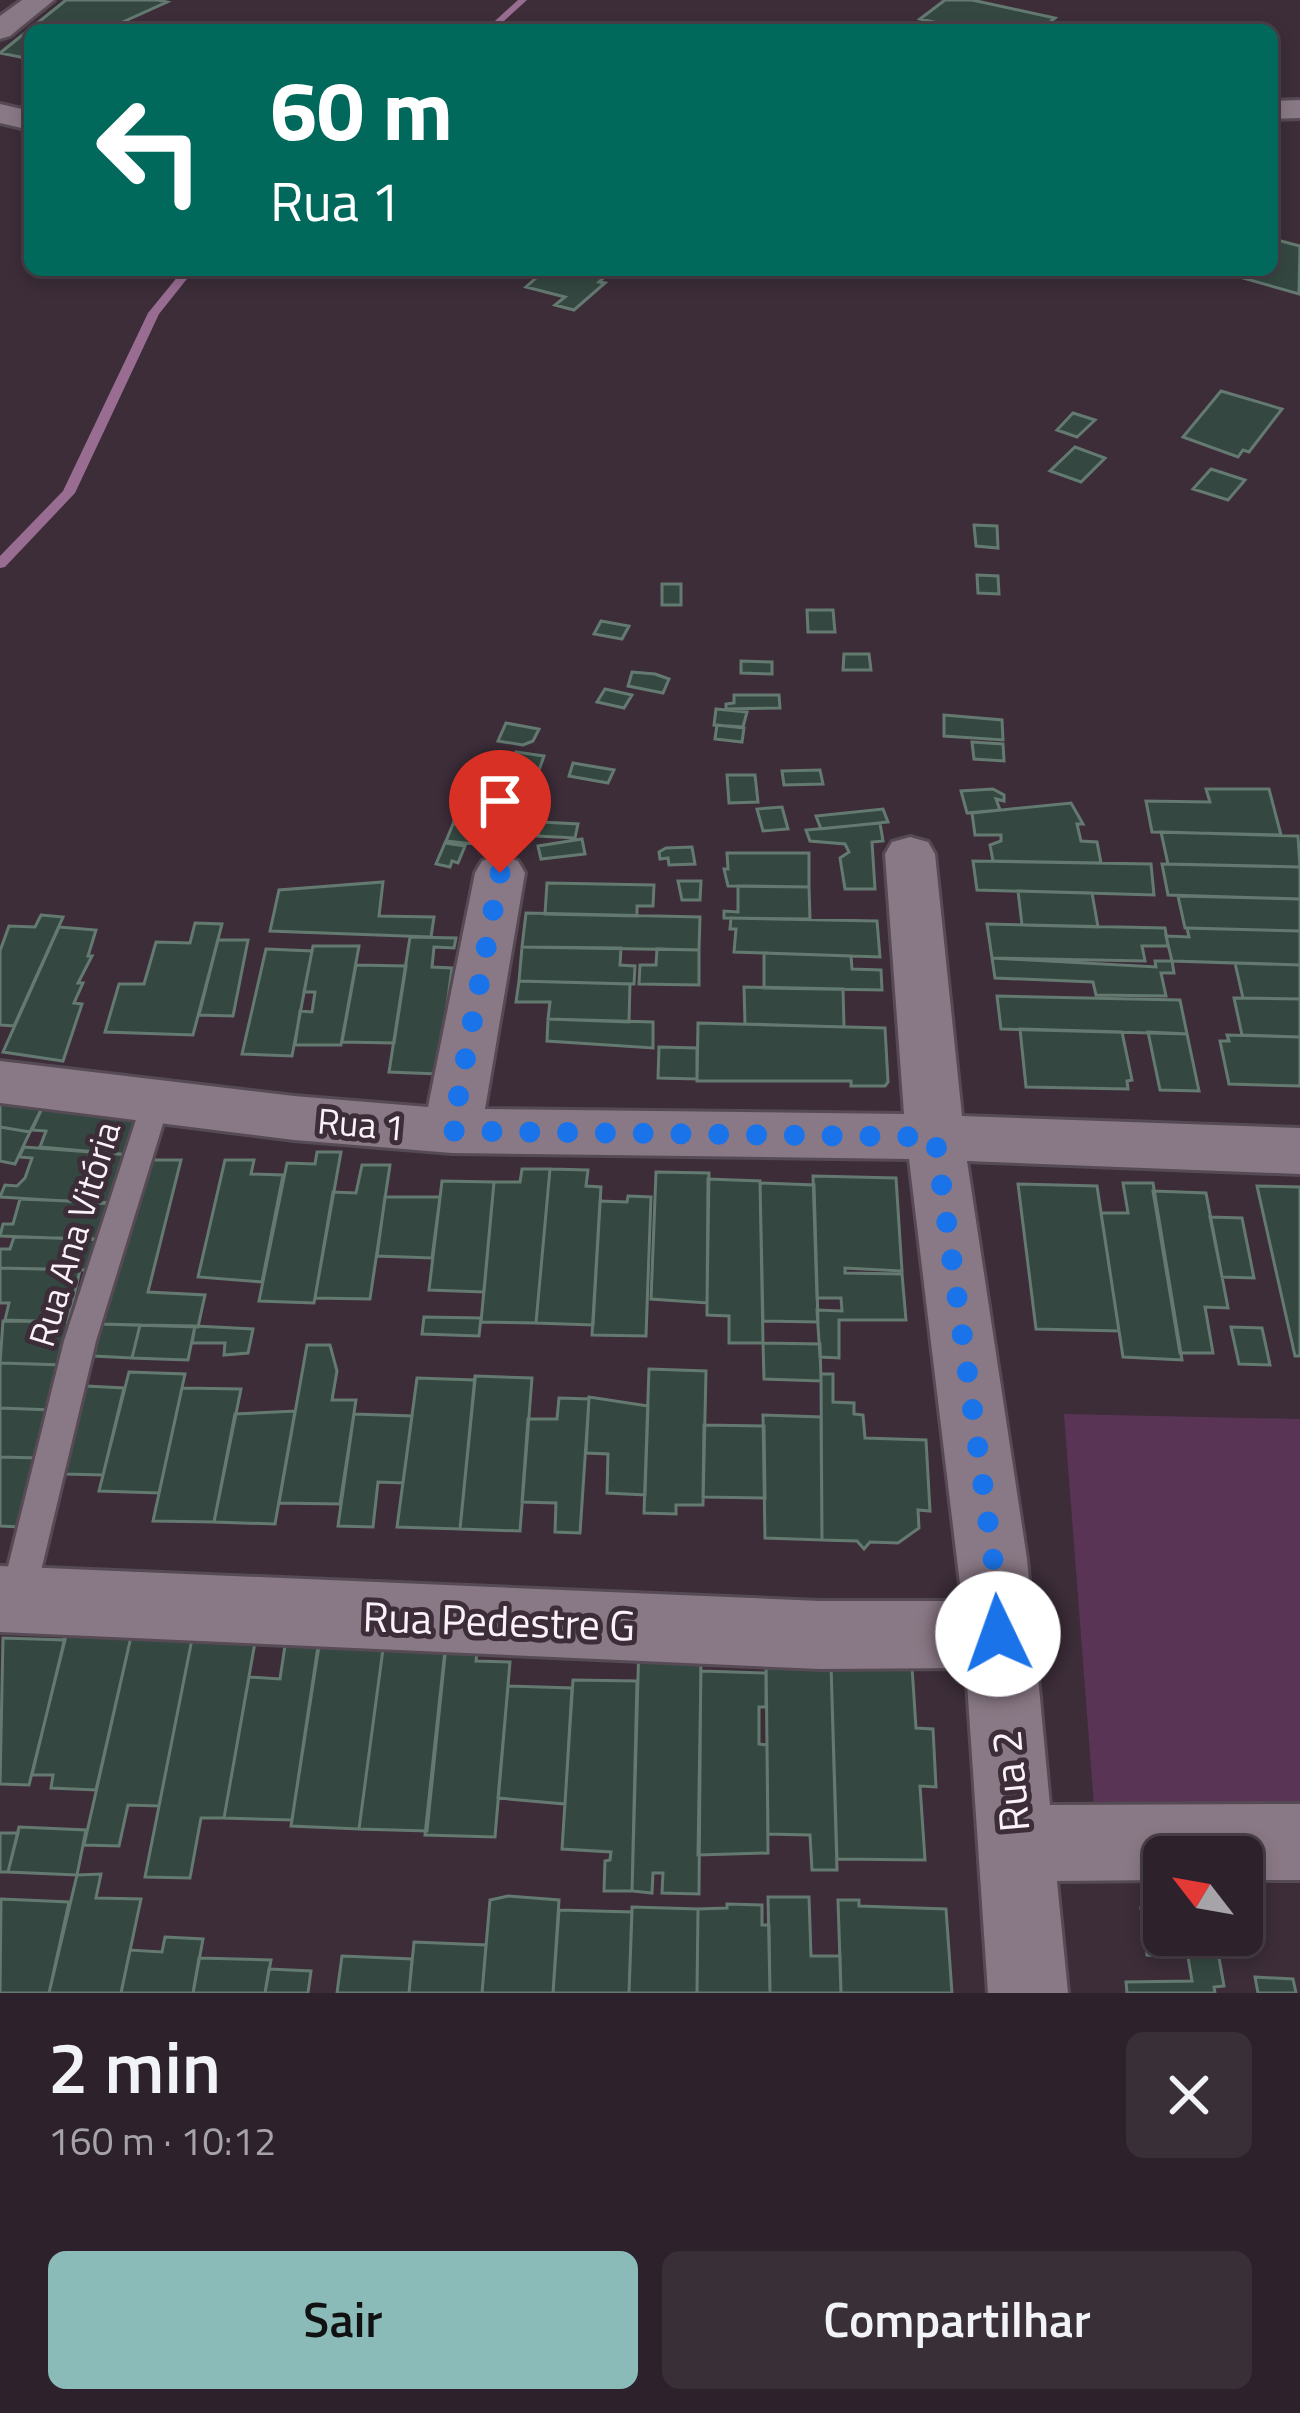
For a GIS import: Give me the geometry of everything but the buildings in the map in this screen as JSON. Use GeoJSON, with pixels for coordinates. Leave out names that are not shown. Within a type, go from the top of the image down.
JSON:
{"type":"FeatureCollection","features":[{"type":"Feature","properties":{"kind":"street"},"geometry":{"type":"LineString","coordinates":[[0,30],[40,0]]}},
{"type":"Feature","properties":{"kind":"street","name":"Rua 2"},"geometry":{"type":"LineString","coordinates":[[910,854],[935,1137],[993,1558],[1028,1993]]}},
{"type":"Feature","properties":{"kind":"street"},"geometry":{"type":"LineString","coordinates":[[452,1131],[500,873]]}},
{"type":"Feature","properties":{"kind":"street","name":"Rua 1"},"geometry":{"type":"LineString","coordinates":[[0,1082],[452,1131],[935,1137],[1300,1150]]}},
{"type":"Feature","properties":{"kind":"street","name":"Rua Pedestre G"},"geometry":{"type":"LineString","coordinates":[[8,1599],[820,1635],[998,1634]]}},
{"type":"Feature","properties":{"kind":"street"},"geometry":{"type":"LineString","coordinates":[[1016,1844],[1300,1842]]}},
{"type":"Feature","properties":{"kind":"lane","name":"Rua Ana Vitória"},"geometry":{"type":"LineString","coordinates":[[8,1599],[80,1341],[157,1101]]}},
{"type":"Feature","properties":{"kind":"shaded area"},"geometry":{"type":"Polygon","coordinates":[[[1064,1414],[1300,1419],[1300,1813],[1094,1806],[1064,1414]]]}},
{"type":"Feature","properties":{"kind":"waterway"},"geometry":{"type":"LineString","coordinates":[[496,24],[523,0]]}},
{"type":"Feature","properties":{"kind":"waterway"},"geometry":{"type":"LineString","coordinates":[[0,564],[69,493],[154,313],[184,276]]}},
{"type":"Feature","properties":{"kind":"route"},"geometry":{"type":"LineString","coordinates":[[500,873],[452,1131],[935,1137],[993,1558],[998,1634]]}}]}
